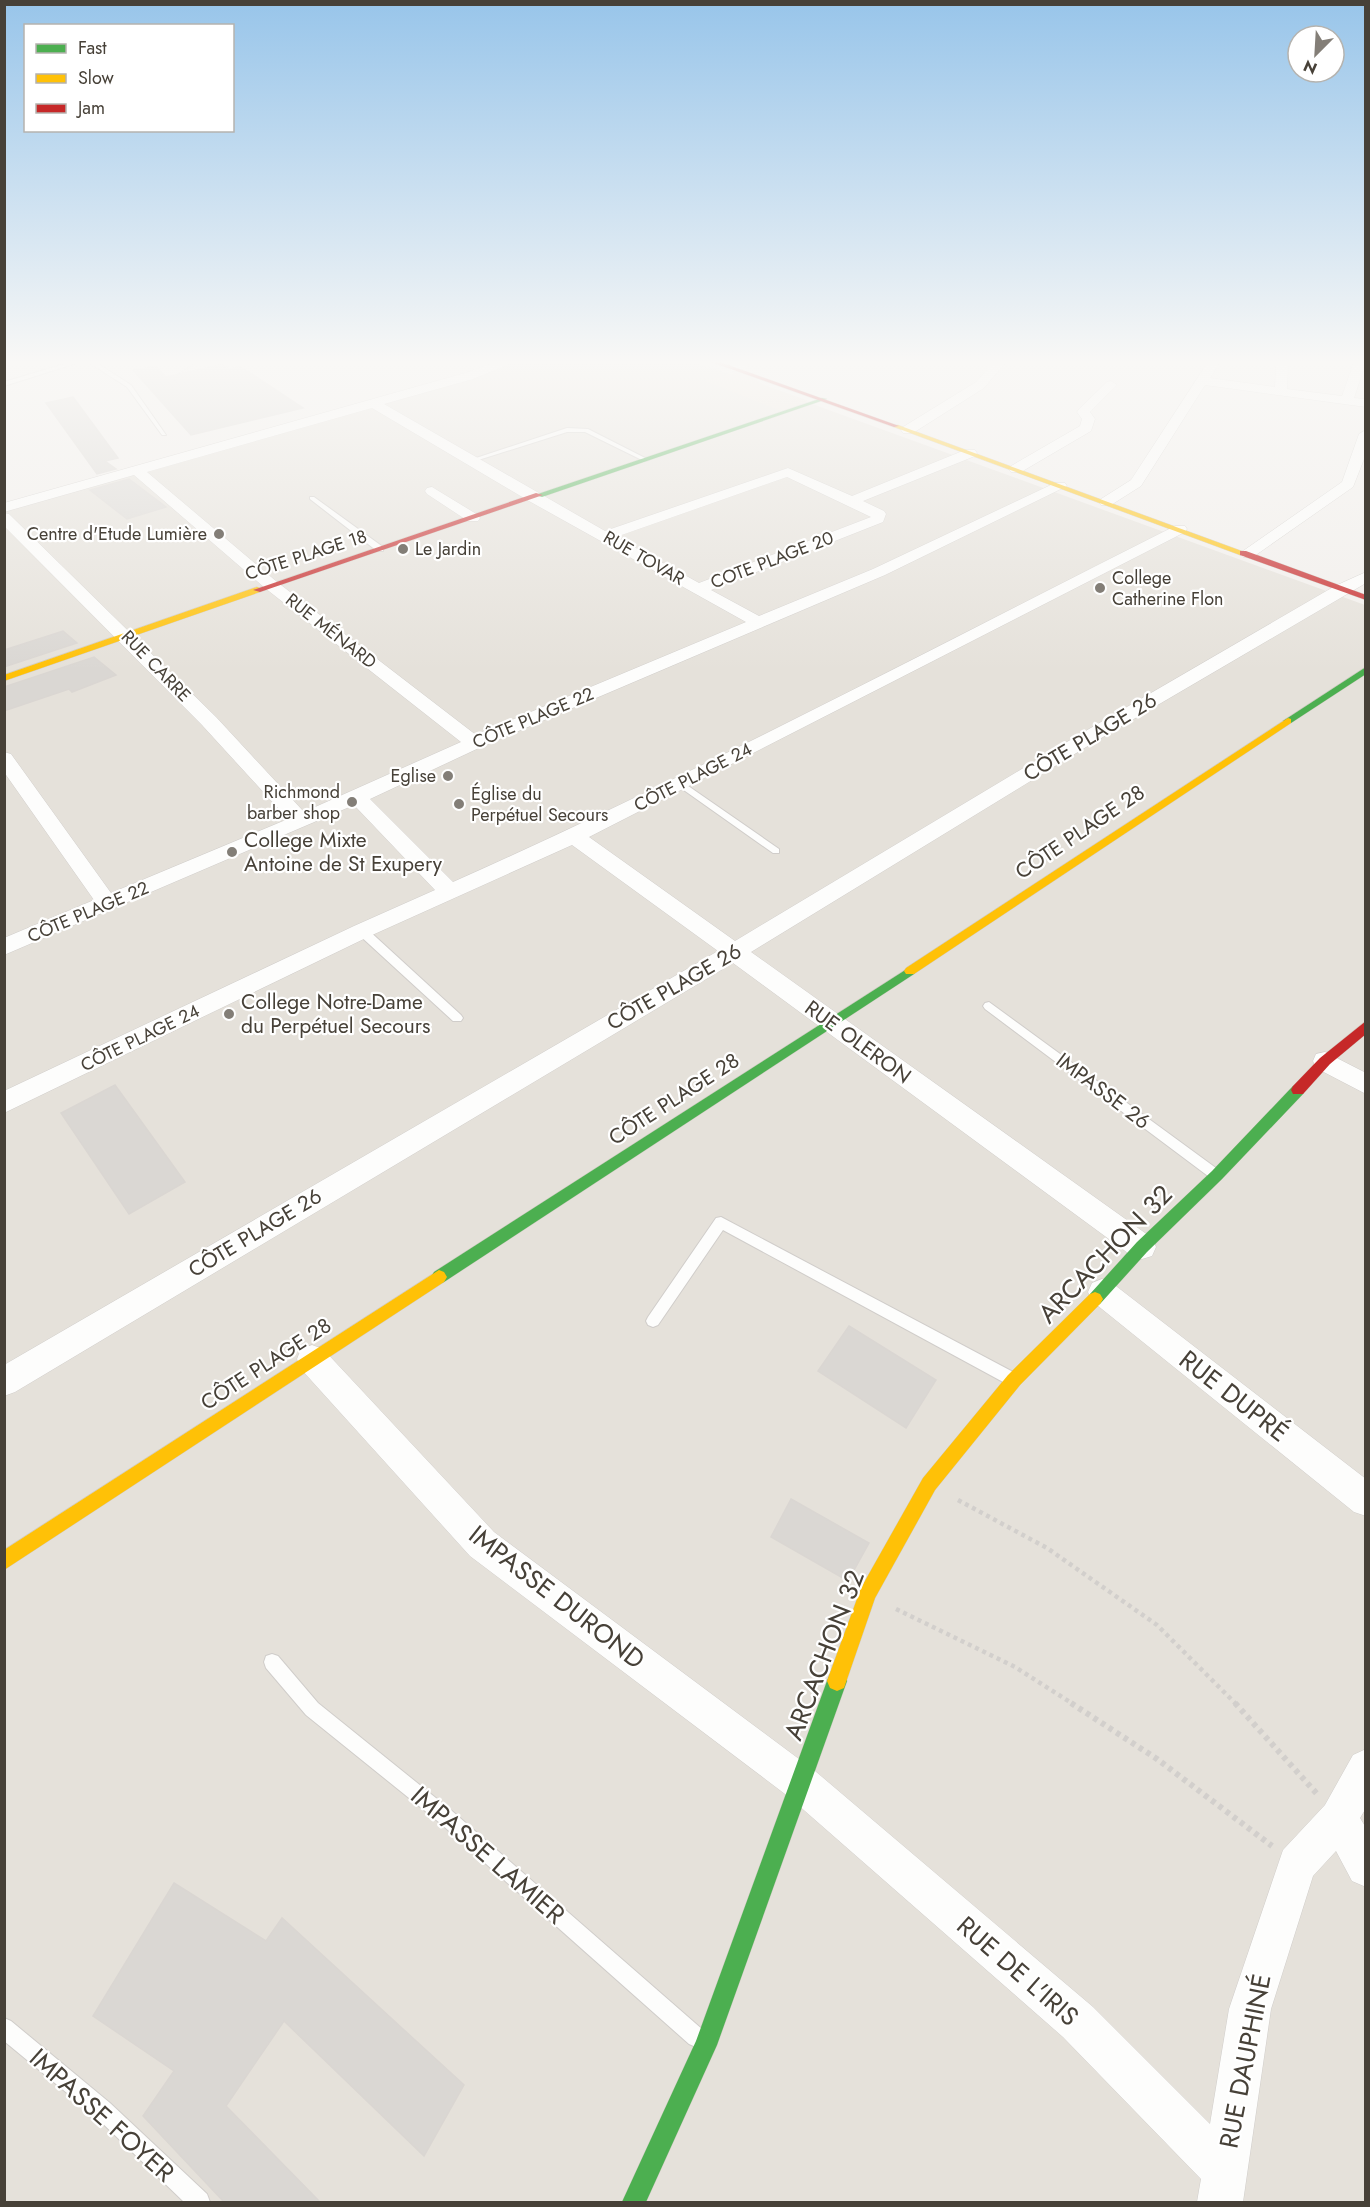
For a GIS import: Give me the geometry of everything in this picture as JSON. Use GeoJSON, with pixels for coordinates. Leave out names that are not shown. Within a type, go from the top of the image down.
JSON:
{"type":"FeatureCollection","features":[{"type":"Feature","properties":{"kind":"street"},"geometry":{"type":"LineString","coordinates":[[4,508],[149,465]]}},
{"type":"Feature","properties":{"kind":"street","name":"RUE TOVAR"},"geometry":{"type":"LineString","coordinates":[[477,465],[759,623]]}},
{"type":"Feature","properties":{"kind":"street","name":"CÔTE PLAGE 18"},"geometry":{"type":"LineString","coordinates":[[4,678],[271,585],[631,465]]}},
{"type":"Feature","properties":{"kind":"street"},"geometry":{"type":"LineString","coordinates":[[852,501],[941,465]]}},
{"type":"Feature","properties":{"kind":"street"},"geometry":{"type":"LineString","coordinates":[[1004,465],[1365,598]]}},
{"type":"Feature","properties":{"kind":"street"},"geometry":{"type":"LineString","coordinates":[[1016,469],[1023,465]]}},
{"type":"Feature","properties":{"kind":"street"},"geometry":{"type":"LineString","coordinates":[[1106,502],[1136,483],[1148,465]]}},
{"type":"Feature","properties":{"kind":"street"},"geometry":{"type":"LineString","coordinates":[[1248,554],[1348,484],[1354,465]]}},
{"type":"Feature","properties":{"kind":"street","name":"RUE MÉNARD"},"geometry":{"type":"LineString","coordinates":[[135,469],[271,585],[474,743]]}},
{"type":"Feature","properties":{"kind":"street","name":"COTE PLAGE 20"},"geometry":{"type":"LineString","coordinates":[[606,536],[783,472],[793,473],[880,516],[699,589]]}},
{"type":"Feature","properties":{"kind":"street","name":"CÔTE PLAGE 22"},"geometry":{"type":"LineString","coordinates":[[4,947],[357,797],[474,743],[879,572],[1060,486]]}},
{"type":"Feature","properties":{"kind":"street"},"geometry":{"type":"LineString","coordinates":[[432,491],[473,518]]}},
{"type":"Feature","properties":{"kind":"street","name":"RUE CARRE"},"geometry":{"type":"LineString","coordinates":[[4,517],[125,635],[209,721],[301,821]]}},
{"type":"Feature","properties":{"kind":"street","name":"CÔTE PLAGE 24"},"geometry":{"type":"LineString","coordinates":[[4,1103],[362,931],[574,836],[681,784],[1180,529]]}},
{"type":"Feature","properties":{"kind":"street","name":"CÔTE PLAGE 26"},"geometry":{"type":"LineString","coordinates":[[4,1382],[734,952],[1094,734],[1365,577]]}},
{"type":"Feature","properties":{"kind":"street","name":"CÔTE PLAGE 28"},"geometry":{"type":"LineString","coordinates":[[4,1561],[831,1023],[1365,670]]}},
{"type":"Feature","properties":{"kind":"street"},"geometry":{"type":"LineString","coordinates":[[4,758],[108,904]]}},
{"type":"Feature","properties":{"kind":"street"},"geometry":{"type":"LineString","coordinates":[[357,797],[450,892]]}},
{"type":"Feature","properties":{"kind":"street","name":"RUE OLERON"},"geometry":{"type":"LineString","coordinates":[[574,836],[1142,1247]]}},
{"type":"Feature","properties":{"kind":"street","name":"ARCACHON 32"},"geometry":{"type":"LineString","coordinates":[[634,2202],[706,2045],[802,1784],[867,1594],[928,1484],[1014,1380],[1102,1292],[1142,1247],[1217,1176],[1325,1061],[1365,1026]]}},
{"type":"Feature","properties":{"kind":"street"},"geometry":{"type":"LineString","coordinates":[[1325,1061],[1365,1085]]}},
{"type":"Feature","properties":{"kind":"street","name":"RUE DUPRÉ"},"geometry":{"type":"LineString","coordinates":[[1102,1292],[1365,1500]]}},
{"type":"Feature","properties":{"kind":"street","name":"IMPASSE DUROND"},"geometry":{"type":"LineString","coordinates":[[312,1359],[482,1544],[802,1784]]}},
{"type":"Feature","properties":{"kind":"street","name":"RUE DAUPHINÉ"},"geometry":{"type":"LineString","coordinates":[[1221,2186],[1250,2009],[1297,1864],[1339,1819],[1365,1768]]}},
{"type":"Feature","properties":{"kind":"street","name":"RUE DE L'IRIS"},"geometry":{"type":"LineString","coordinates":[[802,1784],[1078,2022],[1221,2186]]}},
{"type":"Feature","properties":{"kind":"street"},"geometry":{"type":"LineString","coordinates":[[1339,1819],[1365,1867]]}},
{"type":"Feature","properties":{"kind":"lane"},"geometry":{"type":"LineString","coordinates":[[312,498],[380,549]]}},
{"type":"Feature","properties":{"kind":"lane"},"geometry":{"type":"LineString","coordinates":[[681,784],[776,850]]}},
{"type":"Feature","properties":{"kind":"lane"},"geometry":{"type":"LineString","coordinates":[[362,931],[457,1018]]}},
{"type":"Feature","properties":{"kind":"lane","name":"IMPASSE 26"},"geometry":{"type":"LineString","coordinates":[[989,1006],[1217,1176]]}},
{"type":"Feature","properties":{"kind":"lane"},"geometry":{"type":"LineString","coordinates":[[653,1321],[721,1222],[1014,1380]]}},
{"type":"Feature","properties":{"kind":"lane","name":"IMPASSE LAMIER"},"geometry":{"type":"LineString","coordinates":[[272,1662],[312,1709],[446,1816],[706,2045]]}},
{"type":"Feature","properties":{"kind":"lane","name":"IMPASSE FOYER"},"geometry":{"type":"LineString","coordinates":[[4,2028],[103,2110],[199,2202]]}},
{"type":"Feature","properties":{"kind":"path"},"geometry":{"type":"LineString","coordinates":[[928,1484],[1047,1548],[1157,1625],[1246,1714],[1339,1819]]}},
{"type":"Feature","properties":{"kind":"path"},"geometry":{"type":"LineString","coordinates":[[867,1594],[1015,1667],[1157,1759],[1297,1864]]}},
{"type":"Feature","properties":{"kind":"shaded area"},"geometry":{"type":"Polygon","coordinates":[[[159,465],[980,465],[1365,605],[1365,2202],[5,2202],[5,508],[159,465]]]}},
{"type":"Feature","properties":{"kind":"building"},"geometry":{"type":"Polygon","coordinates":[[[91,465],[110,465],[116,469],[97,474],[91,465]]]}},
{"type":"Feature","properties":{"kind":"building"},"geometry":{"type":"Polygon","coordinates":[[[129,479],[166,507],[127,519],[90,490],[129,479]]]}},
{"type":"Feature","properties":{"kind":"building"},"geometry":{"type":"Polygon","coordinates":[[[63,631],[77,643],[4,667],[4,650],[63,631]]]}},
{"type":"Feature","properties":{"kind":"building"},"geometry":{"type":"Polygon","coordinates":[[[94,657],[116,675],[72,692],[69,689],[4,711],[4,687],[94,657]]]}},
{"type":"Feature","properties":{"kind":"building"},"geometry":{"type":"Polygon","coordinates":[[[115,1085],[185,1182],[129,1214],[61,1113],[115,1085]]]}},
{"type":"Feature","properties":{"kind":"building"},"geometry":{"type":"Polygon","coordinates":[[[849,1326],[936,1380],[906,1428],[818,1371],[849,1326]]]}},
{"type":"Feature","properties":{"kind":"building"},"geometry":{"type":"Polygon","coordinates":[[[791,1499],[869,1543],[848,1581],[771,1537],[791,1499]]]}},
{"type":"Feature","properties":{"kind":"building"},"geometry":{"type":"Polygon","coordinates":[[[174,1883],[266,1941],[282,1918],[464,2085],[424,2156],[284,2021],[226,2106],[320,2202],[224,2202],[143,2116],[174,2071],[93,2016],[174,1883]]]}},
{"type":"Feature","properties":{"kind":"traffic: fast"},"geometry":{"type":"LineString","coordinates":[[539,495],[628,465]]}},
{"type":"Feature","properties":{"kind":"traffic: fast"},"geometry":{"type":"LineString","coordinates":[[1288,721],[1366,670]]}},
{"type":"Feature","properties":{"kind":"traffic: fast"},"geometry":{"type":"LineString","coordinates":[[439,1277],[910,971]]}},
{"type":"Feature","properties":{"kind":"traffic: fast"},"geometry":{"type":"LineString","coordinates":[[1095,1299],[1142,1247],[1217,1175],[1298,1090]]}},
{"type":"Feature","properties":{"kind":"traffic: fast"},"geometry":{"type":"LineString","coordinates":[[634,2202],[706,2045],[837,1681]]}},
{"type":"Feature","properties":{"kind":"traffic: slow"},"geometry":{"type":"LineString","coordinates":[[1003,465],[1243,553]]}},
{"type":"Feature","properties":{"kind":"traffic: slow"},"geometry":{"type":"LineString","coordinates":[[4,678],[257,590]]}},
{"type":"Feature","properties":{"kind":"traffic: slow"},"geometry":{"type":"LineString","coordinates":[[910,971],[1288,721]]}},
{"type":"Feature","properties":{"kind":"traffic: slow"},"geometry":{"type":"LineString","coordinates":[[4,1561],[439,1277]]}},
{"type":"Feature","properties":{"kind":"traffic: slow"},"geometry":{"type":"LineString","coordinates":[[837,1681],[867,1594],[929,1484],[1014,1380],[1095,1299]]}},
{"type":"Feature","properties":{"kind":"traffic: jam"},"geometry":{"type":"LineString","coordinates":[[257,590],[539,495]]}},
{"type":"Feature","properties":{"kind":"traffic: jam"},"geometry":{"type":"LineString","coordinates":[[1243,553],[1366,598]]}},
{"type":"Feature","properties":{"kind":"traffic: jam"},"geometry":{"type":"LineString","coordinates":[[1298,1090],[1325,1061],[1366,1026]]}},
{"type":"Feature","properties":{"kind":"place","name":"Centre d'Etude Lumière"},"geometry":{"type":"Point","coordinates":[219,534]}},
{"type":"Feature","properties":{"kind":"place","name":"Le Jardin"},"geometry":{"type":"Point","coordinates":[403,549]}},
{"type":"Feature","properties":{"kind":"place","name":"College Catherine Flon"},"geometry":{"type":"Point","coordinates":[1100,588]}},
{"type":"Feature","properties":{"kind":"place","name":"Eglise"},"geometry":{"type":"Point","coordinates":[448,776]}},
{"type":"Feature","properties":{"kind":"place","name":"Richmond barber shop"},"geometry":{"type":"Point","coordinates":[352,802]}},
{"type":"Feature","properties":{"kind":"place","name":"Église du Perpétuel Secours"},"geometry":{"type":"Point","coordinates":[459,804]}},
{"type":"Feature","properties":{"kind":"place","name":"College Mixte Antoine de St Exupery"},"geometry":{"type":"Point","coordinates":[232,852]}},
{"type":"Feature","properties":{"kind":"place","name":"College Notre-Dame du Perpétuel Secours"},"geometry":{"type":"Point","coordinates":[229,1014]}}]}
